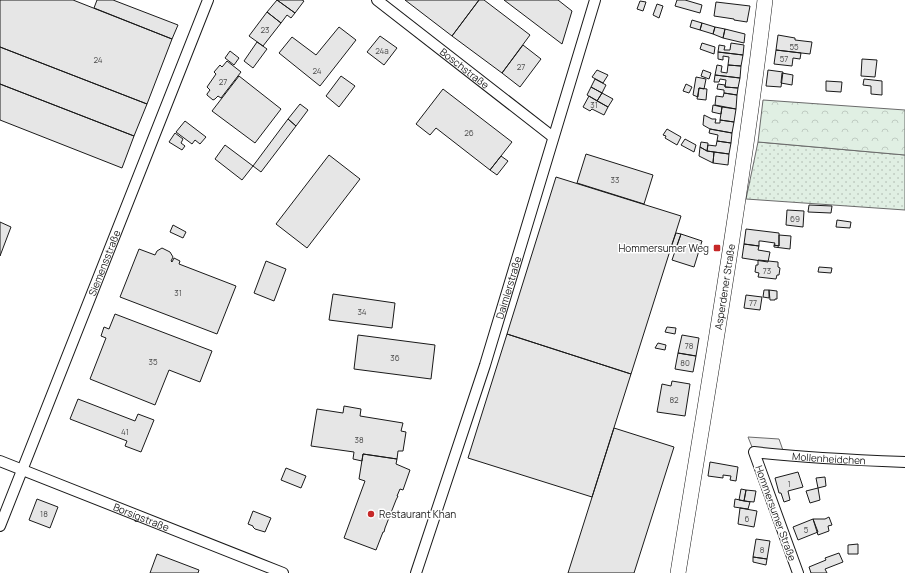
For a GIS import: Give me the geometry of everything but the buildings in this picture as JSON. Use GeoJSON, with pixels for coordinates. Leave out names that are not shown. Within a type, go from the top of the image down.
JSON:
{"type":"FeatureCollection","features":[{"type":"Feature","properties":{"kind":"main road","name":"Asperdener Straße"},"geometry":{"type":"LineString","coordinates":[[678,573],[720,321],[755,83],[764,0]]}},
{"type":"Feature","properties":{"kind":"street","name":"Siemensstraße"},"geometry":{"type":"LineString","coordinates":[[0,526],[208,0]]}},
{"type":"Feature","properties":{"kind":"street","name":"Boschstraße"},"geometry":{"type":"LineString","coordinates":[[377,0],[553,137]]}},
{"type":"Feature","properties":{"kind":"street","name":"Daimlerstraße"},"geometry":{"type":"LineString","coordinates":[[416,573],[485,365],[595,0]]}},
{"type":"Feature","properties":{"kind":"street","name":"Mollenheidchen"},"geometry":{"type":"LineString","coordinates":[[754,452],[826,459],[905,462]]}},
{"type":"Feature","properties":{"kind":"street","name":"Hommersumer Straße"},"geometry":{"type":"LineString","coordinates":[[754,452],[798,573]]}},
{"type":"Feature","properties":{"kind":"street","name":"Borsigstraße"},"geometry":{"type":"LineString","coordinates":[[0,461],[283,573]]}},
{"type":"Feature","properties":{"kind":"green space"},"geometry":{"type":"Polygon","coordinates":[[[763,100],[905,110],[905,155],[758,142],[763,100]]]}},
{"type":"Feature","properties":{"kind":"green space"},"geometry":{"type":"Polygon","coordinates":[[[758,142],[905,155],[905,210],[746,199],[758,142]]]}},
{"type":"Feature","properties":{"kind":"shaded area"},"geometry":{"type":"Polygon","coordinates":[[[748,437],[779,439],[785,456],[754,452],[748,437]]]}},
{"type":"Feature","properties":{"kind":"place","name":"Hommersumer Weg"},"geometry":{"type":"Point","coordinates":[717,248]}},
{"type":"Feature","properties":{"kind":"place","name":"Restaurant Khan"},"geometry":{"type":"Point","coordinates":[371,514]}}]}
